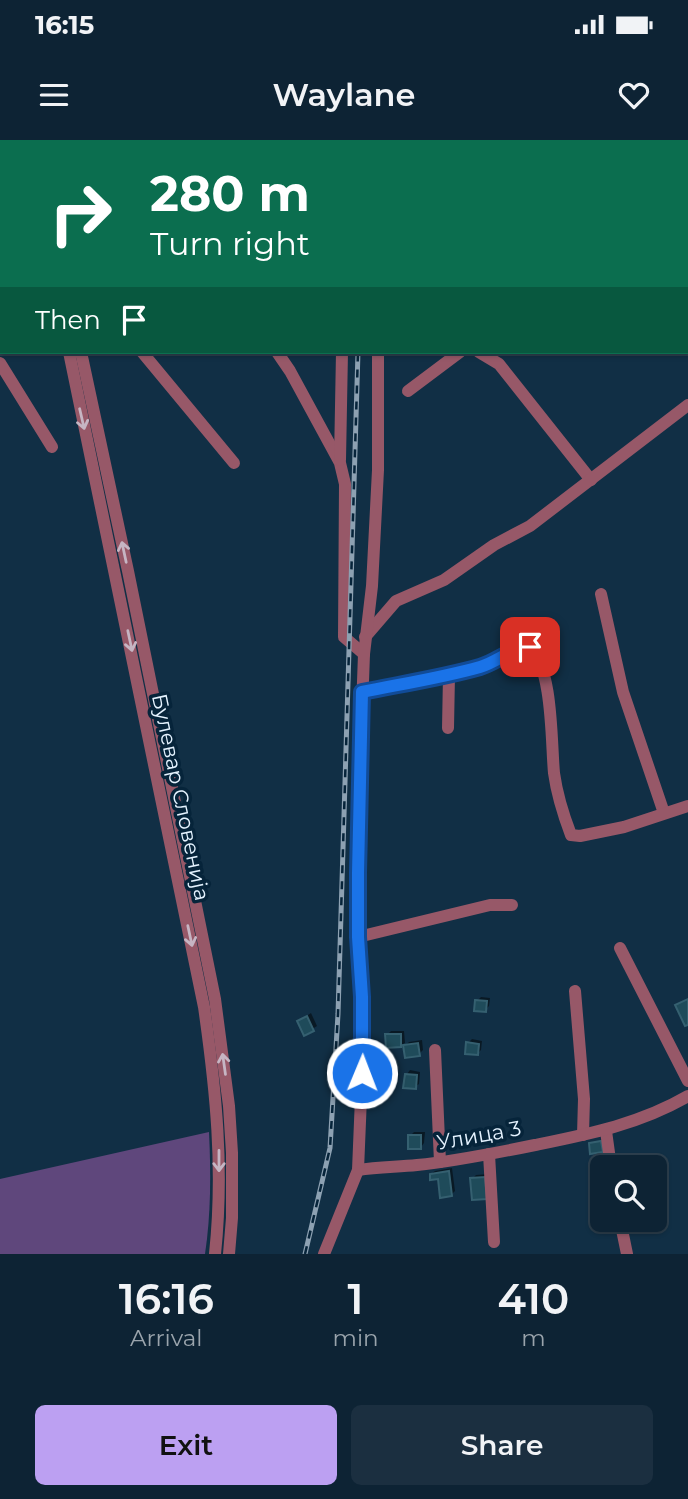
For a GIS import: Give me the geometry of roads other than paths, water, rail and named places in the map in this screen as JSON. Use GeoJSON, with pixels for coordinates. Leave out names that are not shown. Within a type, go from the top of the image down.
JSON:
{"type":"FeatureCollection","features":[{"type":"Feature","properties":{"kind":"street","name":"Булевар Словенија"},"geometry":{"type":"LineString","coordinates":[[69,354],[204,1007],[217,1104],[219,1141],[219,1204],[215,1254]]}},
{"type":"Feature","properties":{"kind":"street","name":"Булевар Словенија"},"geometry":{"type":"LineString","coordinates":[[82,354],[215,999],[230,1118],[232,1218],[229,1254]]}},
{"type":"Feature","properties":{"kind":"street"},"geometry":{"type":"LineString","coordinates":[[144,354],[234,463]]}},
{"type":"Feature","properties":{"kind":"street"},"geometry":{"type":"LineString","coordinates":[[278,354],[340,463]]}},
{"type":"Feature","properties":{"kind":"street"},"geometry":{"type":"LineString","coordinates":[[342,354],[340,463],[345,484],[344,637],[364,654]]}},
{"type":"Feature","properties":{"kind":"street"},"geometry":{"type":"LineString","coordinates":[[324,1254],[358,1170],[362,1008],[358,937],[358,836],[362,692],[365,637],[372,586],[377,470],[378,354]]}},
{"type":"Feature","properties":{"kind":"street"},"geometry":{"type":"LineString","coordinates":[[408,391],[457,354]]}},
{"type":"Feature","properties":{"kind":"street"},"geometry":{"type":"LineString","coordinates":[[487,354],[499,364],[592,480]]}},
{"type":"Feature","properties":{"kind":"street"},"geometry":{"type":"LineString","coordinates":[[0,363],[52,447]]}},
{"type":"Feature","properties":{"kind":"street"},"geometry":{"type":"LineString","coordinates":[[365,637],[396,600],[444,580],[494,545],[530,526],[688,405]]}},
{"type":"Feature","properties":{"kind":"street"},"geometry":{"type":"LineString","coordinates":[[601,594],[623,692],[664,813]]}},
{"type":"Feature","properties":{"kind":"street"},"geometry":{"type":"LineString","coordinates":[[362,692],[484,666],[523,647],[530,647],[536,652],[545,678],[559,802],[571,835],[580,836],[624,827],[688,806]]}},
{"type":"Feature","properties":{"kind":"street"},"geometry":{"type":"LineString","coordinates":[[449,675],[449,728]]}},
{"type":"Feature","properties":{"kind":"street"},"geometry":{"type":"LineString","coordinates":[[358,937],[490,905],[512,905]]}},
{"type":"Feature","properties":{"kind":"street"},"geometry":{"type":"LineString","coordinates":[[620,948],[688,1081]]}},
{"type":"Feature","properties":{"kind":"street"},"geometry":{"type":"LineString","coordinates":[[575,990],[584,1098],[583,1135]]}},
{"type":"Feature","properties":{"kind":"street"},"geometry":{"type":"LineString","coordinates":[[435,1050],[440,1162]]}},
{"type":"Feature","properties":{"kind":"street","name":"Улица 3"},"geometry":{"type":"LineString","coordinates":[[358,1170],[440,1162],[583,1135],[606,1130],[687,1100]]}},
{"type":"Feature","properties":{"kind":"street"},"geometry":{"type":"LineString","coordinates":[[606,1130],[609,1155]]}},
{"type":"Feature","properties":{"kind":"street"},"geometry":{"type":"LineString","coordinates":[[489,1154],[494,1242]]}},
{"type":"Feature","properties":{"kind":"street"},"geometry":{"type":"LineString","coordinates":[[622,1232],[627,1254]]}},
{"type":"Feature","properties":{"kind":"railway"},"geometry":{"type":"LineString","coordinates":[[305,1254],[330,1148],[338,1014],[358,354]]}}]}
